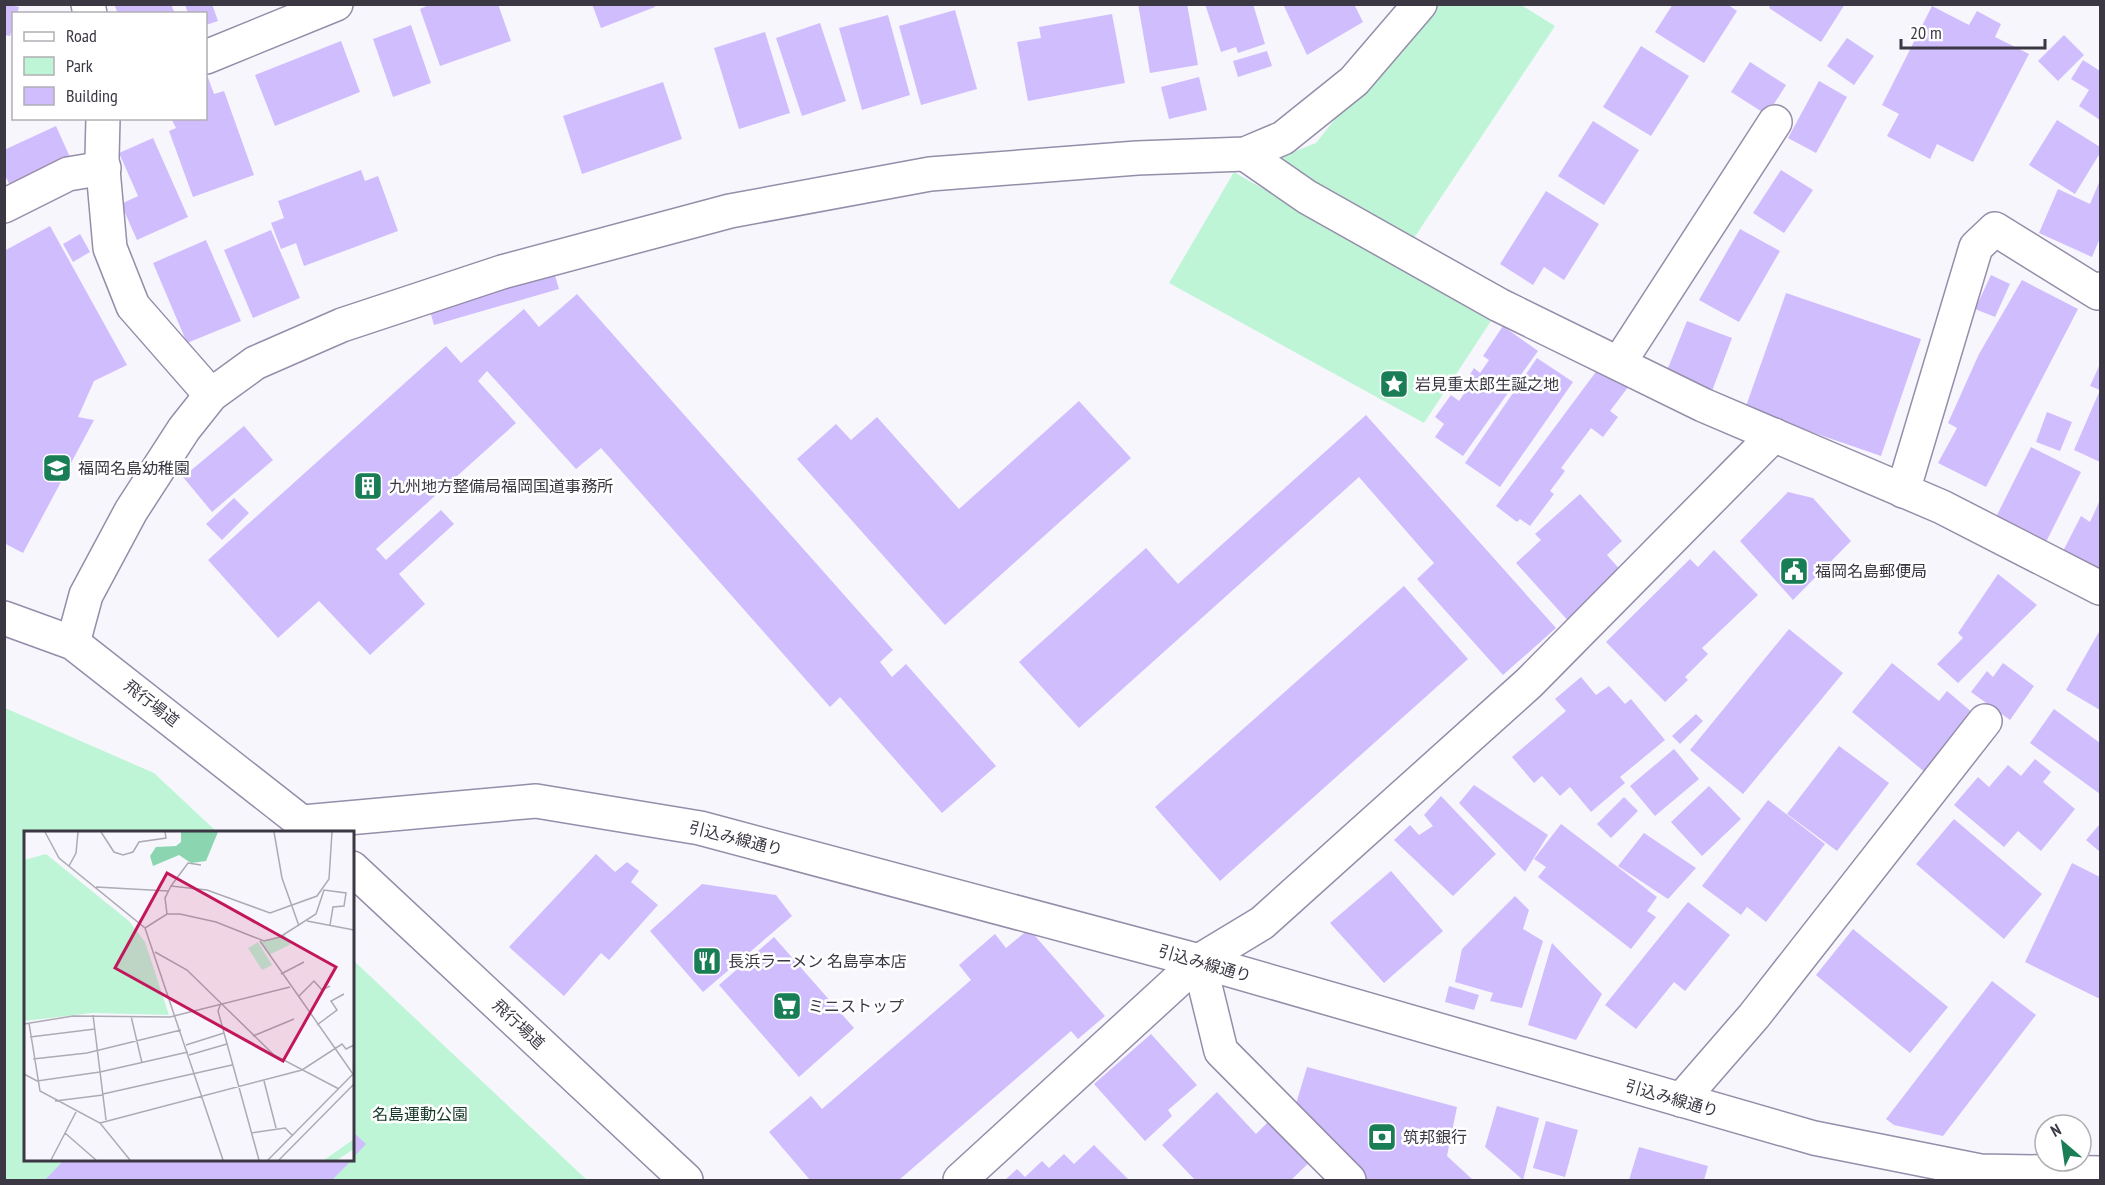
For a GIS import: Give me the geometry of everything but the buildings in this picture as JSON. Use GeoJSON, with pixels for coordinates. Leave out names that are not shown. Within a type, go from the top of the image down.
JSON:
{"type":"FeatureCollection","features":[{"type":"Feature","properties":{"kind":"street"},"geometry":{"type":"LineString","coordinates":[[207,57],[336,4]]}},
{"type":"Feature","properties":{"kind":"street"},"geometry":{"type":"LineString","coordinates":[[73,643],[86,595],[131,511],[184,429],[211,395],[255,363],[342,325],[502,272],[730,211],[930,174],[1137,158],[1245,154],[1283,138],[1354,81],[1420,4]]}},
{"type":"Feature","properties":{"kind":"street"},"geometry":{"type":"LineString","coordinates":[[103,120],[110,248],[133,306],[211,395]]}},
{"type":"Feature","properties":{"kind":"street"},"geometry":{"type":"LineString","coordinates":[[1619,363],[1775,122]]}},
{"type":"Feature","properties":{"kind":"street"},"geometry":{"type":"LineString","coordinates":[[1245,154],[1306,197],[1499,305],[1703,405],[1942,507],[2100,588]]}},
{"type":"Feature","properties":{"kind":"street"},"geometry":{"type":"LineString","coordinates":[[4,206],[68,174],[104,168]]}},
{"type":"Feature","properties":{"kind":"street"},"geometry":{"type":"LineString","coordinates":[[1903,491],[1976,247],[1995,229],[2098,293],[2100,289]]}},
{"type":"Feature","properties":{"kind":"street"},"geometry":{"type":"LineString","coordinates":[[960,1180],[1199,961],[1262,923],[1529,683],[1774,435]]}},
{"type":"Feature","properties":{"kind":"street","name":"飛行場道"},"geometry":{"type":"LineString","coordinates":[[4,618],[73,643],[308,827]]}},
{"type":"Feature","properties":{"kind":"street"},"geometry":{"type":"LineString","coordinates":[[1681,1100],[1754,1016],[1985,721]]}},
{"type":"Feature","properties":{"kind":"street","name":"引込み線通り"},"geometry":{"type":"LineString","coordinates":[[308,827],[536,801],[700,828],[1199,961],[1814,1138],[1980,1171],[2100,1173]]}},
{"type":"Feature","properties":{"kind":"street","name":"飛行場道"},"geometry":{"type":"LineString","coordinates":[[354,870],[686,1180]]}},
{"type":"Feature","properties":{"kind":"street"},"geometry":{"type":"LineString","coordinates":[[1199,961],[1221,1051],[1349,1180]]}},
{"type":"Feature","properties":{"kind":"green space"},"geometry":{"type":"Polygon","coordinates":[[[1425,5],[1521,5],[1555,26],[1408,247],[1267,162],[1316,143],[1425,5]]]}},
{"type":"Feature","properties":{"kind":"green space"},"geometry":{"type":"Polygon","coordinates":[[[1234,172],[1491,321],[1424,423],[1169,283],[1234,172]]]}},
{"type":"Feature","properties":{"kind":"green space","name":"名島運動公園"},"geometry":{"type":"Polygon","coordinates":[[[5,708],[154,773],[216,831],[24,831],[24,1161],[354,1161],[354,961],[587,1180],[5,1180],[5,708]]]}},
{"type":"Feature","properties":{"kind":"place","name":"岩見重太郎生誕之地"},"geometry":{"type":"Point","coordinates":[1394,384]}},
{"type":"Feature","properties":{"kind":"place","name":"福岡名島幼稚園"},"geometry":{"type":"Point","coordinates":[57,468]}},
{"type":"Feature","properties":{"kind":"place","name":"九州地方整備局福岡国道事務所"},"geometry":{"type":"Point","coordinates":[368,486]}},
{"type":"Feature","properties":{"kind":"place","name":"福岡名島郵便局"},"geometry":{"type":"Point","coordinates":[1794,571]}},
{"type":"Feature","properties":{"kind":"place","name":"長浜ラーメン 名島亭本店"},"geometry":{"type":"Point","coordinates":[707,961]}},
{"type":"Feature","properties":{"kind":"place","name":"ミニストップ"},"geometry":{"type":"Point","coordinates":[787,1006]}},
{"type":"Feature","properties":{"kind":"place","name":"筑邦銀行"},"geometry":{"type":"Point","coordinates":[1382,1137]}}]}
